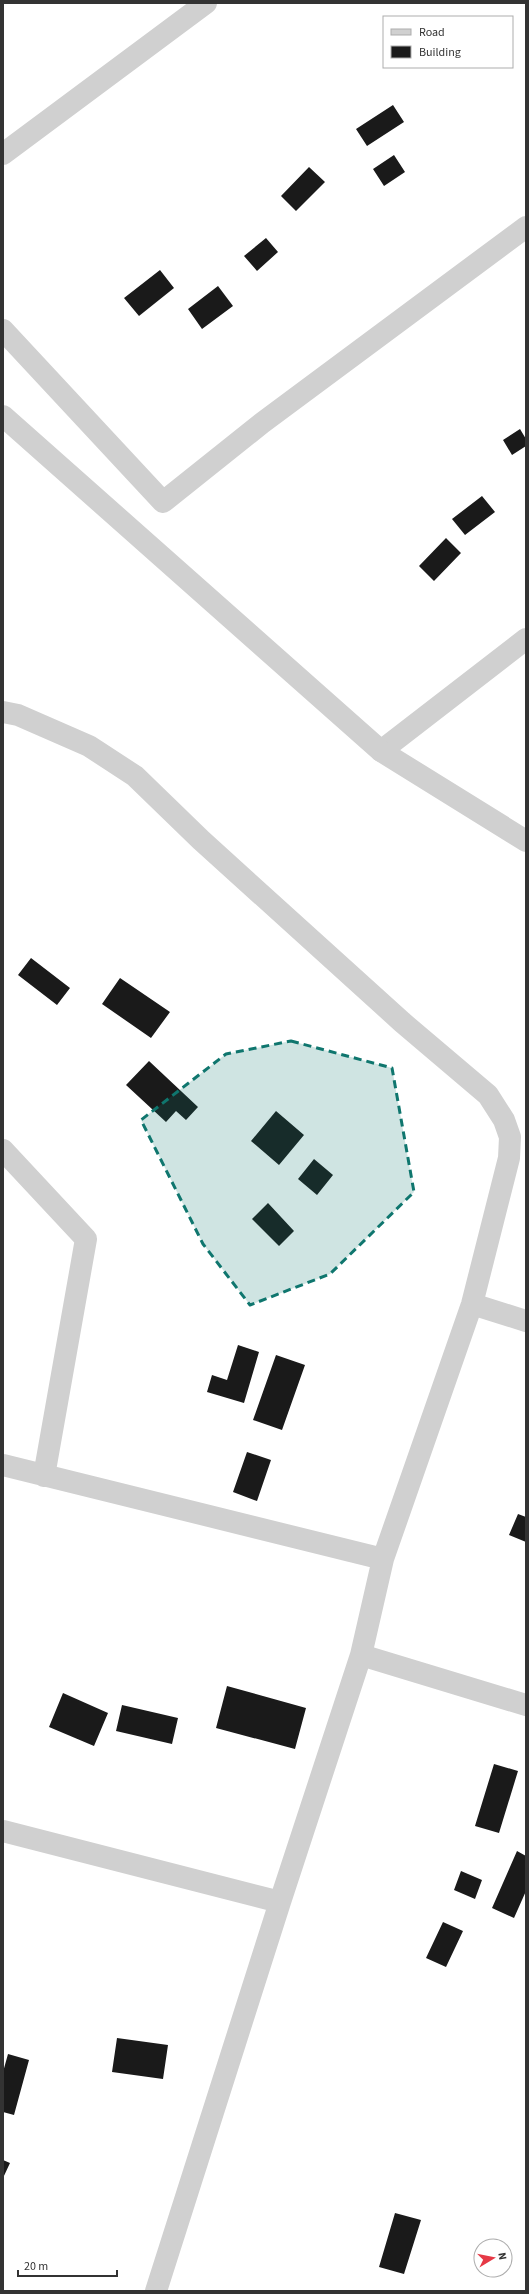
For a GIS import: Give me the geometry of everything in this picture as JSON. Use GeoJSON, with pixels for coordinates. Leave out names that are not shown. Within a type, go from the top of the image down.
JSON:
{"type":"FeatureCollection","features":[{"type":"Feature","properties":{"kind":"street"},"geometry":{"type":"LineString","coordinates":[[3,154],[206,3]]}},
{"type":"Feature","properties":{"kind":"street"},"geometry":{"type":"LineString","coordinates":[[3,330],[163,502],[262,423],[526,227]]}},
{"type":"Feature","properties":{"kind":"street"},"geometry":{"type":"LineString","coordinates":[[3,416],[381,751],[526,841]]}},
{"type":"Feature","properties":{"kind":"street"},"geometry":{"type":"LineString","coordinates":[[381,751],[522,648]]}},
{"type":"Feature","properties":{"kind":"street"},"geometry":{"type":"LineString","coordinates":[[3,712],[18,716],[89,746],[135,776],[201,840],[402,1022],[488,1095],[504,1120],[510,1137],[509,1158],[472,1304],[383,1559],[362,1655],[280,1902],[156,2291]]}},
{"type":"Feature","properties":{"kind":"street"},"geometry":{"type":"LineString","coordinates":[[3,1150],[86,1239],[44,1476]]}},
{"type":"Feature","properties":{"kind":"street"},"geometry":{"type":"LineString","coordinates":[[472,1304],[526,1321]]}},
{"type":"Feature","properties":{"kind":"street"},"geometry":{"type":"LineString","coordinates":[[3,1465],[383,1559]]}},
{"type":"Feature","properties":{"kind":"street"},"geometry":{"type":"LineString","coordinates":[[362,1655],[526,1705]]}},
{"type":"Feature","properties":{"kind":"street"},"geometry":{"type":"LineString","coordinates":[[3,1831],[280,1902]]}},
{"type":"Feature","properties":{"kind":"highlighted area"},"geometry":{"type":"Polygon","coordinates":[[[291,1041],[392,1068],[414,1192],[330,1274],[250,1305],[203,1244],[141,1120],[226,1054],[291,1041]]]}},
{"type":"Feature","properties":{"kind":"building"},"geometry":{"type":"Polygon","coordinates":[[[393,105],[404,122],[367,146],[356,129],[393,105]]]}},
{"type":"Feature","properties":{"kind":"building"},"geometry":{"type":"Polygon","coordinates":[[[394,155],[405,172],[384,186],[373,169],[394,155]]]}},
{"type":"Feature","properties":{"kind":"building"},"geometry":{"type":"Polygon","coordinates":[[[309,167],[325,182],[296,211],[281,196],[309,167]]]}},
{"type":"Feature","properties":{"kind":"building"},"geometry":{"type":"Polygon","coordinates":[[[266,238],[278,252],[257,271],[244,256],[266,238]]]}},
{"type":"Feature","properties":{"kind":"building"},"geometry":{"type":"Polygon","coordinates":[[[160,270],[174,288],[139,316],[124,298],[160,270]]]}},
{"type":"Feature","properties":{"kind":"building"},"geometry":{"type":"Polygon","coordinates":[[[218,286],[233,306],[202,329],[188,309],[218,286]]]}},
{"type":"Feature","properties":{"kind":"building"},"geometry":{"type":"Polygon","coordinates":[[[520,429],[526,439],[526,446],[512,455],[503,440],[520,429]]]}},
{"type":"Feature","properties":{"kind":"building"},"geometry":{"type":"Polygon","coordinates":[[[482,496],[495,512],[465,535],[452,519],[482,496]]]}},
{"type":"Feature","properties":{"kind":"building"},"geometry":{"type":"Polygon","coordinates":[[[446,538],[461,553],[434,581],[419,566],[446,538]]]}},
{"type":"Feature","properties":{"kind":"building"},"geometry":{"type":"Polygon","coordinates":[[[31,958],[70,988],[57,1005],[18,975],[31,958]]]}},
{"type":"Feature","properties":{"kind":"building"},"geometry":{"type":"Polygon","coordinates":[[[120,978],[170,1012],[151,1038],[102,1004],[120,978]]]}},
{"type":"Feature","properties":{"kind":"building"},"geometry":{"type":"Polygon","coordinates":[[[149,1061],[198,1107],[186,1120],[176,1111],[166,1122],[126,1085],[149,1061]]]}},
{"type":"Feature","properties":{"kind":"building"},"geometry":{"type":"Polygon","coordinates":[[[276,1111],[304,1135],[279,1165],[251,1141],[276,1111]]]}},
{"type":"Feature","properties":{"kind":"building"},"geometry":{"type":"Polygon","coordinates":[[[314,1159],[333,1175],[317,1195],[298,1179],[314,1159]]]}},
{"type":"Feature","properties":{"kind":"building"},"geometry":{"type":"Polygon","coordinates":[[[268,1203],[294,1231],[279,1246],[252,1219],[268,1203]]]}},
{"type":"Feature","properties":{"kind":"building"},"geometry":{"type":"Polygon","coordinates":[[[238,1345],[259,1352],[244,1403],[207,1392],[212,1375],[227,1380],[238,1345]]]}},
{"type":"Feature","properties":{"kind":"building"},"geometry":{"type":"Polygon","coordinates":[[[276,1355],[305,1365],[282,1430],[253,1420],[276,1355]]]}},
{"type":"Feature","properties":{"kind":"building"},"geometry":{"type":"Polygon","coordinates":[[[247,1452],[271,1460],[257,1501],[233,1492],[247,1452]]]}},
{"type":"Feature","properties":{"kind":"building"},"geometry":{"type":"Polygon","coordinates":[[[518,1514],[526,1517],[526,1542],[509,1535],[518,1514]]]}},
{"type":"Feature","properties":{"kind":"building"},"geometry":{"type":"Polygon","coordinates":[[[227,1686],[306,1708],[295,1749],[216,1728],[227,1686]]]}},
{"type":"Feature","properties":{"kind":"building"},"geometry":{"type":"Polygon","coordinates":[[[63,1693],[108,1713],[94,1746],[49,1727],[63,1693]]]}},
{"type":"Feature","properties":{"kind":"building"},"geometry":{"type":"Polygon","coordinates":[[[122,1705],[178,1718],[172,1744],[116,1731],[122,1705]]]}},
{"type":"Feature","properties":{"kind":"building"},"geometry":{"type":"Polygon","coordinates":[[[494,1764],[518,1771],[499,1833],[475,1826],[494,1764]]]}},
{"type":"Feature","properties":{"kind":"building"},"geometry":{"type":"Polygon","coordinates":[[[517,1851],[526,1856],[526,1891],[514,1918],[492,1908],[517,1851]]]}},
{"type":"Feature","properties":{"kind":"building"},"geometry":{"type":"Polygon","coordinates":[[[461,1871],[482,1880],[475,1899],[454,1890],[461,1871]]]}},
{"type":"Feature","properties":{"kind":"building"},"geometry":{"type":"Polygon","coordinates":[[[443,1922],[463,1931],[446,1967],[426,1958],[443,1922]]]}},
{"type":"Feature","properties":{"kind":"building"},"geometry":{"type":"Polygon","coordinates":[[[117,2038],[168,2045],[163,2079],[112,2072],[117,2038]]]}},
{"type":"Feature","properties":{"kind":"building"},"geometry":{"type":"Polygon","coordinates":[[[8,2054],[29,2060],[14,2115],[3,2112],[3,2072],[8,2054]]]}},
{"type":"Feature","properties":{"kind":"building"},"geometry":{"type":"Polygon","coordinates":[[[3,2160],[10,2163],[3,2178],[3,2160]]]}},
{"type":"Feature","properties":{"kind":"building"},"geometry":{"type":"Polygon","coordinates":[[[395,2213],[421,2220],[404,2274],[379,2267],[395,2213]]]}}]}
